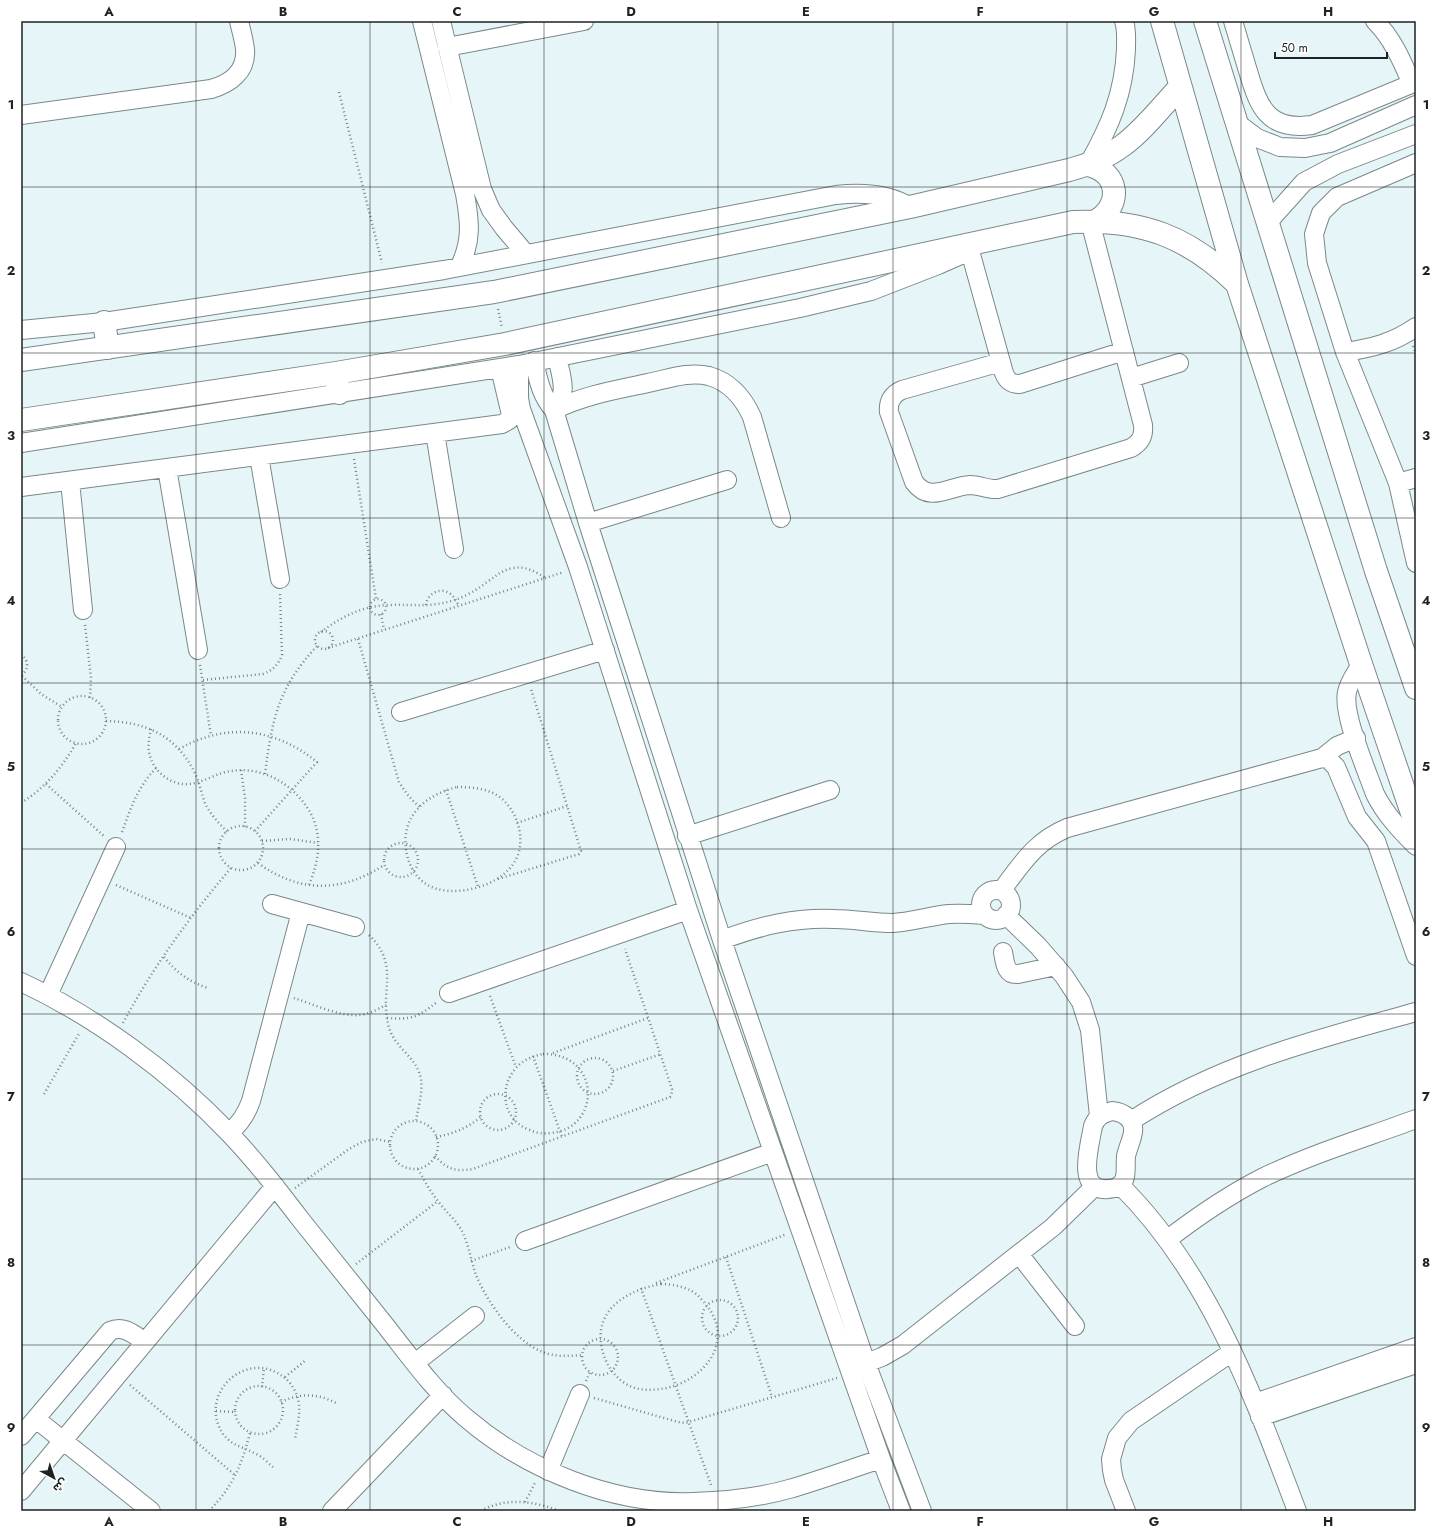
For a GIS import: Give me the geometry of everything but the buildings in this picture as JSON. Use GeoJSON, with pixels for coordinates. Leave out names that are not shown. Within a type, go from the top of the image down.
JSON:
{"type":"FeatureCollection","features":[{"type":"Feature","properties":{"kind":"main road"},"geometry":{"type":"LineString","coordinates":[[1162,21],[1237,284],[1361,664],[1416,825]]}},
{"type":"Feature","properties":{"kind":"main road"},"geometry":{"type":"LineString","coordinates":[[1205,21],[1269,221],[1376,571],[1416,688]]}},
{"type":"Feature","properties":{"kind":"main road"},"geometry":{"type":"LineString","coordinates":[[21,360],[494,292],[910,207],[1088,165],[1108,156],[1137,133],[1180,86]]}},
{"type":"Feature","properties":{"kind":"main road"},"geometry":{"type":"LineString","coordinates":[[1088,165],[1096,167],[1107,175],[1114,188],[1114,196],[1109,211],[1103,217],[1093,221]]}},
{"type":"Feature","properties":{"kind":"main road"},"geometry":{"type":"LineString","coordinates":[[21,420],[337,383],[505,344],[1002,236],[1073,222],[1118,222],[1141,226],[1162,233],[1183,242],[1203,254],[1221,268],[1237,284]]}},
{"type":"Feature","properties":{"kind":"main road"},"geometry":{"type":"LineString","coordinates":[[104,322],[108,348]]}},
{"type":"Feature","properties":{"kind":"street"},"geometry":{"type":"LineString","coordinates":[[21,115],[211,89],[224,85],[235,76],[243,64],[245,50],[239,21]]}},
{"type":"Feature","properties":{"kind":"street"},"geometry":{"type":"LineString","coordinates":[[422,21],[469,215],[470,237],[460,266]]}},
{"type":"Feature","properties":{"kind":"street"},"geometry":{"type":"LineString","coordinates":[[441,21],[482,189],[491,210],[526,254]]}},
{"type":"Feature","properties":{"kind":"street"},"geometry":{"type":"LineString","coordinates":[[447,47],[584,21]]}},
{"type":"Feature","properties":{"kind":"street"},"geometry":{"type":"LineString","coordinates":[[1088,165],[1106,134],[1118,100],[1125,65],[1127,29],[1124,21]]}},
{"type":"Feature","properties":{"kind":"street"},"geometry":{"type":"LineString","coordinates":[[1233,21],[1256,97],[1263,109],[1279,122],[1285,125],[1298,127],[1312,125],[1414,83],[1385,32],[1375,21]]}},
{"type":"Feature","properties":{"kind":"street"},"geometry":{"type":"LineString","coordinates":[[1380,98],[1388,117]]}},
{"type":"Feature","properties":{"kind":"street"},"geometry":{"type":"LineString","coordinates":[[1237,123],[1257,138],[1280,147],[1305,148],[1330,143],[1416,105]]}},
{"type":"Feature","properties":{"kind":"street"},"geometry":{"type":"LineString","coordinates":[[1358,130],[1367,152]]}},
{"type":"Feature","properties":{"kind":"street"},"geometry":{"type":"LineString","coordinates":[[1269,221],[1304,182],[1338,164],[1416,134]]}},
{"type":"Feature","properties":{"kind":"street"},"geometry":{"type":"LineString","coordinates":[[1416,163],[1337,197],[1321,213],[1314,234],[1317,263],[1345,352],[1398,483],[1416,563]]}},
{"type":"Feature","properties":{"kind":"street"},"geometry":{"type":"LineString","coordinates":[[21,330],[104,322],[386,279],[526,254],[836,194],[861,193],[889,197],[899,200],[910,207]]}},
{"type":"Feature","properties":{"kind":"street"},"geometry":{"type":"LineString","coordinates":[[1000,362],[902,390],[893,396],[890,401],[888,412],[914,482],[921,490],[932,494],[970,485],[988,490],[998,489],[1131,448],[1141,439],[1144,432],[1144,426],[1124,351],[1093,221]]}},
{"type":"Feature","properties":{"kind":"street"},"geometry":{"type":"LineString","coordinates":[[21,444],[337,383],[500,368],[793,309],[870,291],[938,265],[1002,236]]}},
{"type":"Feature","properties":{"kind":"street"},"geometry":{"type":"LineString","coordinates":[[970,251],[1000,362],[1006,378],[1010,382],[1020,384],[1124,351]]}},
{"type":"Feature","properties":{"kind":"street"},"geometry":{"type":"LineString","coordinates":[[1345,352],[1378,346],[1409,332],[1416,327]]}},
{"type":"Feature","properties":{"kind":"street"},"geometry":{"type":"LineString","coordinates":[[554,410],[562,398],[563,390],[557,357]]}},
{"type":"Feature","properties":{"kind":"street"},"geometry":{"type":"LineString","coordinates":[[526,363],[546,401],[554,410],[588,523],[687,836],[866,1363],[922,1511]]}},
{"type":"Feature","properties":{"kind":"street"},"geometry":{"type":"LineString","coordinates":[[526,363],[518,392],[521,409],[578,568],[688,910],[881,1460],[901,1511]]}},
{"type":"Feature","properties":{"kind":"street"},"geometry":{"type":"LineString","coordinates":[[1131,378],[1179,363]]}},
{"type":"Feature","properties":{"kind":"street"},"geometry":{"type":"LineString","coordinates":[[21,487],[502,424],[509,420],[511,415],[500,368]]}},
{"type":"Feature","properties":{"kind":"street"},"geometry":{"type":"LineString","coordinates":[[554,410],[589,395],[691,374],[709,376],[718,379],[735,391],[748,407],[781,518]]}},
{"type":"Feature","properties":{"kind":"street"},"geometry":{"type":"LineString","coordinates":[[435,433],[454,549]]}},
{"type":"Feature","properties":{"kind":"street"},"geometry":{"type":"LineString","coordinates":[[259,456],[280,579]]}},
{"type":"Feature","properties":{"kind":"street"},"geometry":{"type":"LineString","coordinates":[[167,468],[198,650]]}},
{"type":"Feature","properties":{"kind":"street"},"geometry":{"type":"LineString","coordinates":[[1398,483],[1416,478]]}},
{"type":"Feature","properties":{"kind":"street"},"geometry":{"type":"LineString","coordinates":[[588,523],[727,480]]}},
{"type":"Feature","properties":{"kind":"street"},"geometry":{"type":"LineString","coordinates":[[70,481],[83,610]]}},
{"type":"Feature","properties":{"kind":"street"},"geometry":{"type":"LineString","coordinates":[[401,712],[604,650]]}},
{"type":"Feature","properties":{"kind":"street"},"geometry":{"type":"LineString","coordinates":[[1361,664],[1349,686],[1346,703],[1348,717],[1381,805],[1397,827],[1416,846]]}},
{"type":"Feature","properties":{"kind":"street"},"geometry":{"type":"LineString","coordinates":[[1329,762],[1337,746],[1356,738]]}},
{"type":"Feature","properties":{"kind":"street"},"geometry":{"type":"LineString","coordinates":[[948,914],[993,893],[1006,894],[1009,898],[1010,904],[1006,915],[1002,918],[990,918],[985,915],[982,911],[982,899],[993,893],[1032,851],[1049,837],[1067,828],[1329,762],[1363,758]]}},
{"type":"Feature","properties":{"kind":"street"},"geometry":{"type":"LineString","coordinates":[[1329,762],[1352,809],[1371,835],[1379,849],[1416,956]]}},
{"type":"Feature","properties":{"kind":"street"},"geometry":{"type":"LineString","coordinates":[[687,836],[830,790]]}},
{"type":"Feature","properties":{"kind":"street"},"geometry":{"type":"LineString","coordinates":[[48,995],[116,847]]}},
{"type":"Feature","properties":{"kind":"street"},"geometry":{"type":"LineString","coordinates":[[272,904],[355,928]]}},
{"type":"Feature","properties":{"kind":"street"},"geometry":{"type":"LineString","coordinates":[[449,993],[688,910]]}},
{"type":"Feature","properties":{"kind":"street"},"geometry":{"type":"LineString","coordinates":[[229,1134],[246,1114],[251,1101],[301,912]]}},
{"type":"Feature","properties":{"kind":"street"},"geometry":{"type":"LineString","coordinates":[[722,940],[764,925],[792,920],[826,918],[893,923],[948,914],[985,915]]}},
{"type":"Feature","properties":{"kind":"street"},"geometry":{"type":"LineString","coordinates":[[1006,915],[1056,966],[1072,987],[1087,1016],[1090,1030],[1098,1116],[1093,1126],[1086,1170],[1089,1179],[1095,1186],[1107,1190],[1120,1185],[1124,1181],[1128,1149],[1133,1132],[1131,1121],[1124,1114],[1112,1111],[1098,1116]]}},
{"type":"Feature","properties":{"kind":"street"},"geometry":{"type":"LineString","coordinates":[[1003,952],[1007,969],[1012,974],[1056,966]]}},
{"type":"Feature","properties":{"kind":"street"},"geometry":{"type":"LineString","coordinates":[[21,982],[48,995],[138,1053],[188,1093],[229,1134],[279,1192],[415,1363],[443,1395],[465,1418],[504,1448],[545,1470],[594,1488],[641,1499],[690,1507],[788,1489],[881,1460]]}},
{"type":"Feature","properties":{"kind":"street"},"geometry":{"type":"LineString","coordinates":[[1131,1121],[1174,1094],[1252,1061],[1308,1041],[1416,1012]]}},
{"type":"Feature","properties":{"kind":"street"},"geometry":{"type":"LineString","coordinates":[[1168,1239],[1216,1205],[1262,1178],[1305,1159],[1416,1119]]}},
{"type":"Feature","properties":{"kind":"street"},"geometry":{"type":"LineString","coordinates":[[525,1242],[773,1152]]}},
{"type":"Feature","properties":{"kind":"street"},"geometry":{"type":"LineString","coordinates":[[1120,1185],[1168,1239],[1204,1296],[1232,1352],[1297,1511]]}},
{"type":"Feature","properties":{"kind":"street"},"geometry":{"type":"LineString","coordinates":[[866,1363],[882,1357],[904,1345],[1068,1214],[1095,1186]]}},
{"type":"Feature","properties":{"kind":"street"},"geometry":{"type":"LineString","coordinates":[[21,1491],[145,1342],[279,1192]]}},
{"type":"Feature","properties":{"kind":"street"},"geometry":{"type":"LineString","coordinates":[[1019,1254],[1075,1326]]}},
{"type":"Feature","properties":{"kind":"street"},"geometry":{"type":"LineString","coordinates":[[415,1363],[475,1316]]}},
{"type":"Feature","properties":{"kind":"street"},"geometry":{"type":"LineString","coordinates":[[21,1436],[110,1331],[116,1328],[123,1328],[145,1342]]}},
{"type":"Feature","properties":{"kind":"street"},"geometry":{"type":"LineString","coordinates":[[1257,1410],[1416,1348]]}},
{"type":"Feature","properties":{"kind":"street"},"geometry":{"type":"LineString","coordinates":[[1126,1511],[1114,1480],[1112,1470],[1112,1453],[1117,1438],[1131,1421],[1232,1352]]}},
{"type":"Feature","properties":{"kind":"street"},"geometry":{"type":"LineString","coordinates":[[1257,1410],[1416,1364]]}},
{"type":"Feature","properties":{"kind":"street"},"geometry":{"type":"LineString","coordinates":[[545,1470],[580,1394]]}},
{"type":"Feature","properties":{"kind":"street"},"geometry":{"type":"LineString","coordinates":[[332,1511],[443,1395]]}},
{"type":"Feature","properties":{"kind":"street"},"geometry":{"type":"LineString","coordinates":[[36,1419],[151,1511]]}},
{"type":"Feature","properties":{"kind":"path"},"geometry":{"type":"LineString","coordinates":[[339,92],[386,279]]}},
{"type":"Feature","properties":{"kind":"path"},"geometry":{"type":"LineString","coordinates":[[494,292],[505,344]]}},
{"type":"Feature","properties":{"kind":"path"},"geometry":{"type":"LineString","coordinates":[[351,444],[376,599]]}},
{"type":"Feature","properties":{"kind":"path"},"geometry":{"type":"LineString","coordinates":[[317,646],[315,638],[321,632],[346,615],[370,607],[386,605],[426,606],[440,604],[473,592],[496,575],[505,570],[516,568],[526,568],[545,578]]}},
{"type":"Feature","properties":{"kind":"path"},"geometry":{"type":"LineString","coordinates":[[317,646],[324,649],[328,648],[578,568]]}},
{"type":"Feature","properties":{"kind":"path"},"geometry":{"type":"LineString","coordinates":[[203,680],[263,674],[272,670],[278,664],[282,655],[280,579]]}},
{"type":"Feature","properties":{"kind":"path"},"geometry":{"type":"LineString","coordinates":[[426,606],[426,600],[431,594],[440,590],[448,592],[459,606]]}},
{"type":"Feature","properties":{"kind":"path"},"geometry":{"type":"LineString","coordinates":[[376,599],[382,600],[386,605]]}},
{"type":"Feature","properties":{"kind":"path"},"geometry":{"type":"LineString","coordinates":[[370,607],[372,602],[376,599]]}},
{"type":"Feature","properties":{"kind":"path"},"geometry":{"type":"LineString","coordinates":[[381,614],[386,609],[386,605]]}},
{"type":"Feature","properties":{"kind":"path"},"geometry":{"type":"LineString","coordinates":[[370,607],[374,613],[381,614]]}},
{"type":"Feature","properties":{"kind":"path"},"geometry":{"type":"LineString","coordinates":[[83,610],[91,678],[90,698]]}},
{"type":"Feature","properties":{"kind":"path"},"geometry":{"type":"LineString","coordinates":[[381,614],[384,630]]}},
{"type":"Feature","properties":{"kind":"path"},"geometry":{"type":"LineString","coordinates":[[321,632],[325,631],[332,635],[333,642],[328,648]]}},
{"type":"Feature","properties":{"kind":"path"},"geometry":{"type":"LineString","coordinates":[[358,639],[399,782],[404,792],[420,807]]}},
{"type":"Feature","properties":{"kind":"path"},"geometry":{"type":"LineString","coordinates":[[266,774],[270,736],[274,719],[286,687],[305,658],[317,646]]}},
{"type":"Feature","properties":{"kind":"path"},"geometry":{"type":"LineString","coordinates":[[198,650],[211,736]]}},
{"type":"Feature","properties":{"kind":"path"},"geometry":{"type":"LineString","coordinates":[[21,654],[27,662],[27,667],[22,676],[40,694],[62,707]]}},
{"type":"Feature","properties":{"kind":"path"},"geometry":{"type":"LineString","coordinates":[[495,880],[506,872],[515,862],[519,850],[520,839],[517,823],[510,808],[493,793],[468,787],[457,787],[436,794],[415,811],[406,831],[405,843],[408,859],[414,872],[423,882],[432,888],[456,891],[478,887],[495,880],[579,854],[581,851],[580,847],[526,674]]}},
{"type":"Feature","properties":{"kind":"path"},"geometry":{"type":"LineString","coordinates":[[84,696],[90,698],[100,704],[104,710],[106,721],[105,727],[99,738],[88,744],[76,744],[70,741],[61,732],[58,719],[62,707],[72,699],[84,696]]}},
{"type":"Feature","properties":{"kind":"path"},"geometry":{"type":"LineString","coordinates":[[106,721],[124,721],[142,725],[158,732],[173,743],[185,756],[194,772],[206,804],[215,819],[227,832]]}},
{"type":"Feature","properties":{"kind":"path"},"geometry":{"type":"LineString","coordinates":[[151,729],[148,743],[150,756],[156,768],[164,777],[175,782],[186,784],[198,783],[226,772],[240,770],[266,774],[278,779],[293,790],[304,802],[312,817],[318,834],[319,852],[316,869],[309,885]]}},
{"type":"Feature","properties":{"kind":"path"},"geometry":{"type":"LineString","coordinates":[[179,749],[211,736],[244,732],[270,736],[291,744],[305,752],[317,762],[255,831]]}},
{"type":"Feature","properties":{"kind":"path"},"geometry":{"type":"LineString","coordinates":[[21,803],[46,784],[60,769],[76,744]]}},
{"type":"Feature","properties":{"kind":"path"},"geometry":{"type":"LineString","coordinates":[[46,784],[116,847],[137,792],[145,779],[156,768]]}},
{"type":"Feature","properties":{"kind":"path"},"geometry":{"type":"LineString","coordinates":[[240,770],[245,798],[245,827]]}},
{"type":"Feature","properties":{"kind":"path"},"geometry":{"type":"LineString","coordinates":[[446,790],[478,887]]}},
{"type":"Feature","properties":{"kind":"path"},"geometry":{"type":"LineString","coordinates":[[517,823],[567,806]]}},
{"type":"Feature","properties":{"kind":"path"},"geometry":{"type":"LineString","coordinates":[[235,827],[245,827],[255,831],[262,841],[263,852],[258,863],[242,870],[232,868],[223,860],[220,854],[220,842],[227,832],[235,827]]}},
{"type":"Feature","properties":{"kind":"path"},"geometry":{"type":"LineString","coordinates":[[262,841],[290,839],[318,843]]}},
{"type":"Feature","properties":{"kind":"path"},"geometry":{"type":"LineString","coordinates":[[405,843],[411,846],[418,855],[419,861],[414,872],[409,876],[397,878],[391,875],[384,866],[385,853],[393,844],[405,843]]}},
{"type":"Feature","properties":{"kind":"path"},"geometry":{"type":"LineString","coordinates":[[258,863],[282,878],[309,885],[325,886],[356,880],[371,874],[384,866]]}},
{"type":"Feature","properties":{"kind":"path"},"geometry":{"type":"LineString","coordinates":[[115,1038],[132,1006],[190,918],[232,868]]}},
{"type":"Feature","properties":{"kind":"path"},"geometry":{"type":"LineString","coordinates":[[102,878],[190,918]]}},
{"type":"Feature","properties":{"kind":"path"},"geometry":{"type":"LineString","coordinates":[[355,928],[368,934],[378,944],[385,956],[387,970],[387,1018],[393,1037],[399,1047],[415,1063],[421,1080],[421,1096],[416,1121]]}},
{"type":"Feature","properties":{"kind":"path"},"geometry":{"type":"LineString","coordinates":[[435,1156],[442,1164],[451,1169],[462,1171],[473,1169],[670,1097],[672,1088],[620,934]]}},
{"type":"Feature","properties":{"kind":"path"},"geometry":{"type":"LineString","coordinates":[[164,956],[172,967],[183,977],[195,984],[208,988]]}},
{"type":"Feature","properties":{"kind":"path"},"geometry":{"type":"LineString","coordinates":[[484,981],[516,1067]]}},
{"type":"Feature","properties":{"kind":"path"},"geometry":{"type":"LineString","coordinates":[[280,993],[346,1014],[360,1015],[374,1012],[386,1005]]}},
{"type":"Feature","properties":{"kind":"path"},"geometry":{"type":"LineString","coordinates":[[387,1018],[400,1019],[414,1017],[426,1012],[449,993]]}},
{"type":"Feature","properties":{"kind":"path"},"geometry":{"type":"LineString","coordinates":[[553,1054],[648,1018]]}},
{"type":"Feature","properties":{"kind":"path"},"geometry":{"type":"LineString","coordinates":[[44,1094],[88,1020]]}},
{"type":"Feature","properties":{"kind":"path"},"geometry":{"type":"LineString","coordinates":[[553,1054],[571,1060],[579,1068],[586,1081],[588,1094],[586,1106],[582,1114],[576,1122],[560,1131],[550,1134],[540,1133],[522,1127],[514,1120],[505,1104],[505,1096],[510,1075],[516,1067],[533,1056],[553,1054]]}},
{"type":"Feature","properties":{"kind":"path"},"geometry":{"type":"LineString","coordinates":[[613,1071],[661,1054]]}},
{"type":"Feature","properties":{"kind":"path"},"geometry":{"type":"LineString","coordinates":[[533,1056],[562,1137]]}},
{"type":"Feature","properties":{"kind":"path"},"geometry":{"type":"LineString","coordinates":[[597,1058],[607,1062],[613,1071],[613,1083],[605,1092],[594,1095],[588,1094],[583,1091],[578,1083],[577,1072],[587,1060],[597,1058]]}},
{"type":"Feature","properties":{"kind":"path"},"geometry":{"type":"LineString","coordinates":[[499,1094],[505,1096],[509,1098],[515,1106],[516,1110],[514,1120],[506,1127],[496,1130],[487,1126],[481,1117],[480,1111],[484,1101],[494,1095],[499,1094]]}},
{"type":"Feature","properties":{"kind":"path"},"geometry":{"type":"LineString","coordinates":[[436,1136],[455,1132],[469,1126],[481,1117]]}},
{"type":"Feature","properties":{"kind":"path"},"geometry":{"type":"LineString","coordinates":[[416,1121],[428,1126],[436,1136],[438,1143],[435,1156],[428,1164],[418,1169],[405,1168],[400,1165],[392,1155],[390,1142],[394,1131],[404,1123],[416,1121]]}},
{"type":"Feature","properties":{"kind":"path"},"geometry":{"type":"LineString","coordinates":[[279,1192],[362,1142],[376,1139],[390,1142]]}},
{"type":"Feature","properties":{"kind":"path"},"geometry":{"type":"LineString","coordinates":[[418,1169],[438,1201],[462,1231],[477,1277],[491,1303],[505,1322],[522,1340],[543,1353],[570,1356],[582,1355]]}},
{"type":"Feature","properties":{"kind":"path"},"geometry":{"type":"LineString","coordinates":[[344,1273],[438,1201]]}},
{"type":"Feature","properties":{"kind":"path"},"geometry":{"type":"LineString","coordinates":[[649,1286],[800,1229]]}},
{"type":"Feature","properties":{"kind":"path"},"geometry":{"type":"LineString","coordinates":[[471,1261],[525,1242]]}},
{"type":"Feature","properties":{"kind":"path"},"geometry":{"type":"LineString","coordinates":[[726,1257],[772,1397]]}},
{"type":"Feature","properties":{"kind":"path"},"geometry":{"type":"LineString","coordinates":[[661,1284],[681,1287],[691,1291],[707,1305],[716,1324],[717,1336],[716,1346],[712,1357],[706,1366],[688,1380],[676,1386],[654,1390],[631,1387],[622,1382],[612,1371],[603,1356],[601,1339],[603,1324],[607,1314],[613,1306],[630,1293],[649,1286],[661,1284]]}},
{"type":"Feature","properties":{"kind":"path"},"geometry":{"type":"LineString","coordinates":[[641,1288],[717,1501]]}},
{"type":"Feature","properties":{"kind":"path"},"geometry":{"type":"LineString","coordinates":[[726,1300],[736,1308],[738,1321],[732,1332],[726,1335],[717,1336],[708,1332],[702,1322],[702,1315],[707,1305],[714,1301],[726,1300]]}},
{"type":"Feature","properties":{"kind":"path"},"geometry":{"type":"LineString","coordinates":[[601,1339],[611,1342],[617,1351],[618,1362],[612,1371],[603,1375],[594,1374],[586,1369],[582,1355],[584,1349],[591,1342],[601,1339]]}},
{"type":"Feature","properties":{"kind":"path"},"geometry":{"type":"LineString","coordinates":[[284,1378],[306,1360]]}},
{"type":"Feature","properties":{"kind":"path"},"geometry":{"type":"LineString","coordinates":[[262,1387],[264,1368]]}},
{"type":"Feature","properties":{"kind":"path"},"geometry":{"type":"LineString","coordinates":[[273,1467],[260,1456],[237,1446],[224,1435],[220,1428],[216,1411],[218,1395],[230,1378],[248,1369],[264,1368],[272,1370],[290,1383],[297,1396],[299,1405],[296,1438]]}},
{"type":"Feature","properties":{"kind":"path"},"geometry":{"type":"LineString","coordinates":[[580,1394],[678,1422],[689,1422],[851,1374]]}},
{"type":"Feature","properties":{"kind":"path"},"geometry":{"type":"LineString","coordinates":[[117,1375],[236,1476]]}},
{"type":"Feature","properties":{"kind":"path"},"geometry":{"type":"LineString","coordinates":[[262,1387],[274,1392],[281,1402],[282,1416],[270,1432],[263,1434],[250,1433],[239,1425],[235,1412],[235,1406],[241,1395],[251,1388],[262,1387]]}},
{"type":"Feature","properties":{"kind":"path"},"geometry":{"type":"LineString","coordinates":[[281,1402],[297,1396],[317,1395],[336,1403]]}},
{"type":"Feature","properties":{"kind":"path"},"geometry":{"type":"LineString","coordinates":[[216,1411],[235,1412]]}},
{"type":"Feature","properties":{"kind":"path"},"geometry":{"type":"LineString","coordinates":[[209,1511],[223,1497],[236,1476],[250,1433]]}},
{"type":"Feature","properties":{"kind":"path"},"geometry":{"type":"LineString","coordinates":[[525,1502],[545,1470]]}},
{"type":"Feature","properties":{"kind":"path"},"geometry":{"type":"LineString","coordinates":[[481,1511],[488,1507],[509,1502],[525,1502],[544,1505],[559,1511]]}}]}
